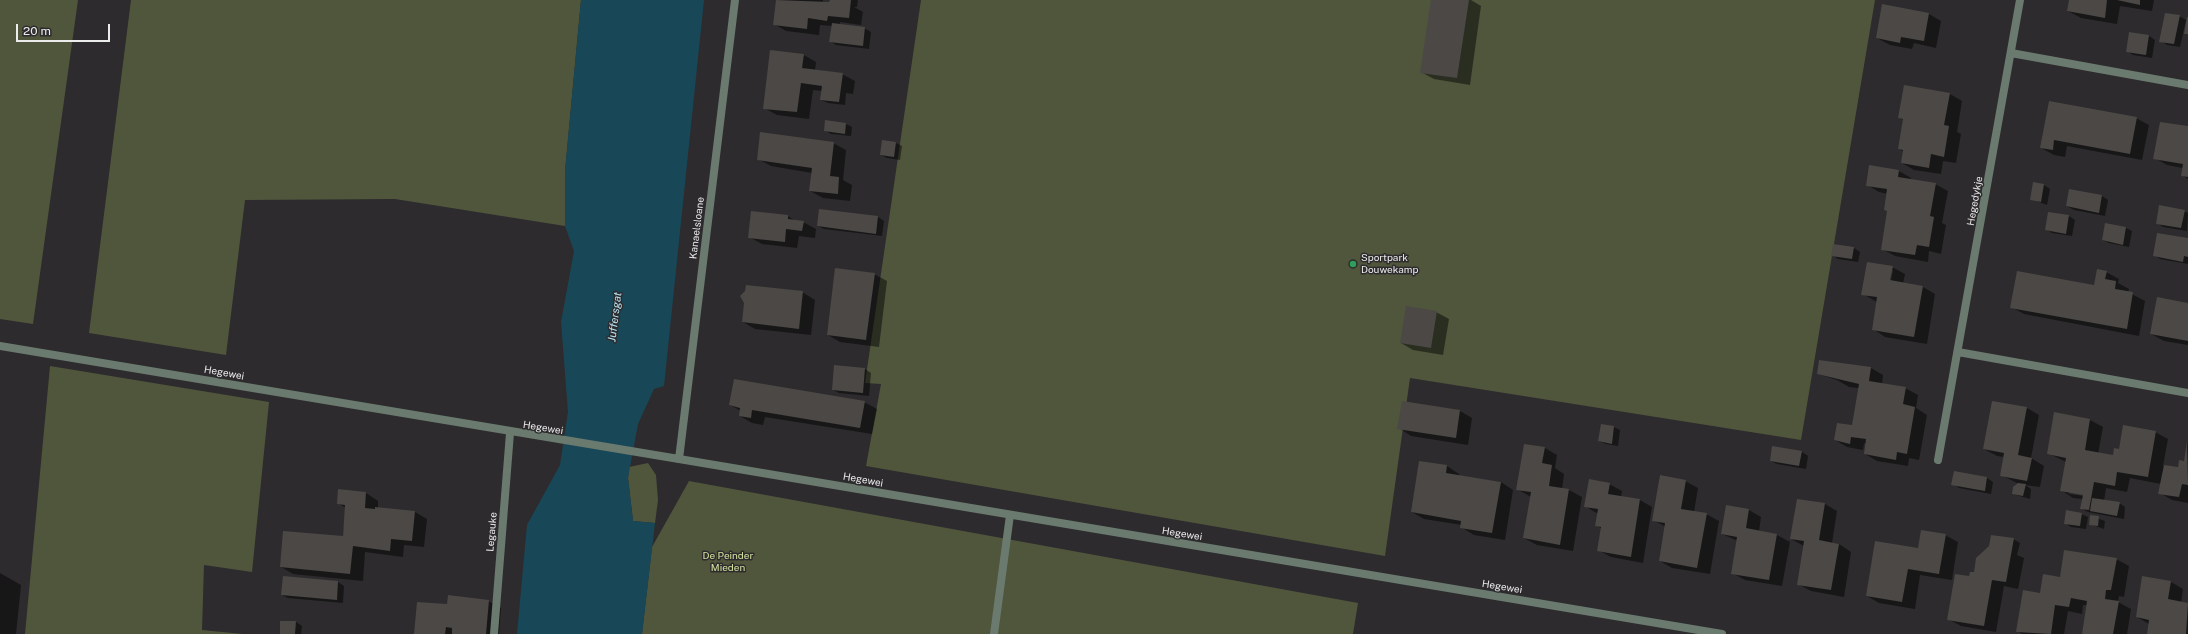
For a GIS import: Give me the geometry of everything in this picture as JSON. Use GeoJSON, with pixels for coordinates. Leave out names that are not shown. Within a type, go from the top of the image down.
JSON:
{"type":"FeatureCollection","features":[{"type":"Feature","properties":{"kind":"street","name":"Kanaelsloane"},"geometry":{"type":"LineString","coordinates":[[679,459],[735,0]]}},
{"type":"Feature","properties":{"kind":"street","name":"Hegedykje"},"geometry":{"type":"LineString","coordinates":[[1938,460],[2020,0]]}},
{"type":"Feature","properties":{"kind":"street"},"geometry":{"type":"LineString","coordinates":[[2011,53],[2188,85]]}},
{"type":"Feature","properties":{"kind":"street","name":"Hegewei"},"geometry":{"type":"LineString","coordinates":[[0,346],[510,433],[679,459],[1722,634]]}},
{"type":"Feature","properties":{"kind":"street"},"geometry":{"type":"LineString","coordinates":[[1958,352],[2188,393]]}},
{"type":"Feature","properties":{"kind":"street","name":"Legauke"},"geometry":{"type":"LineString","coordinates":[[494,634],[510,433]]}},
{"type":"Feature","properties":{"kind":"street"},"geometry":{"type":"LineString","coordinates":[[994,634],[1010,515]]}},
{"type":"Feature","properties":{"kind":"green space"},"geometry":{"type":"Polygon","coordinates":[[[0,0],[78,0],[33,324],[0,319],[0,0]]]}},
{"type":"Feature","properties":{"kind":"green space"},"geometry":{"type":"Polygon","coordinates":[[[131,0],[581,0],[565,171],[565,226],[395,199],[245,200],[226,355],[89,333],[131,0]]]}},
{"type":"Feature","properties":{"kind":"green space","name":"Sportpark Douwekamp"},"geometry":{"type":"Polygon","coordinates":[[[921,0],[1875,0],[1801,440],[1410,378],[1385,556],[866,466],[881,384],[865,383],[921,0]]]}},
{"type":"Feature","properties":{"kind":"green space"},"geometry":{"type":"Polygon","coordinates":[[[50,366],[269,402],[252,572],[204,565],[202,630],[243,634],[25,634],[50,366]]]}},
{"type":"Feature","properties":{"kind":"green space"},"geometry":{"type":"Polygon","coordinates":[[[648,463],[656,475],[658,500],[655,523],[633,521],[628,478],[629,467],[648,463]]]}},
{"type":"Feature","properties":{"kind":"green space","name":"De Peinder Mieden"},"geometry":{"type":"Polygon","coordinates":[[[689,481],[1358,603],[1353,634],[642,634],[652,547],[689,481]]]}},
{"type":"Feature","properties":{"kind":"water","name":"Juffersgat"},"geometry":{"type":"Polygon","coordinates":[[[581,0],[704,0],[664,386],[654,389],[638,424],[628,478],[633,521],[655,523],[642,634],[517,634],[527,525],[560,465],[568,412],[561,322],[574,251],[565,226],[565,171],[581,0]]]}},
{"type":"Feature","properties":{"kind":"building"},"geometry":{"type":"Polygon","coordinates":[[[776,0],[829,2],[830,0],[851,0],[849,18],[828,16],[827,21],[808,18],[807,29],[773,25],[776,0]]]}},
{"type":"Feature","properties":{"kind":"building"},"geometry":{"type":"Polygon","coordinates":[[[1431,0],[1469,0],[1457,78],[1420,73],[1431,0]]]}},
{"type":"Feature","properties":{"kind":"building"},"geometry":{"type":"Polygon","coordinates":[[[2069,0],[2107,0],[2105,18],[2067,11],[2069,0]]]}},
{"type":"Feature","properties":{"kind":"building"},"geometry":{"type":"Polygon","coordinates":[[[2117,0],[2140,0],[2140,5],[2117,0]]]}},
{"type":"Feature","properties":{"kind":"building"},"geometry":{"type":"Polygon","coordinates":[[[1882,4],[1929,13],[1924,41],[1901,37],[1900,43],[1876,38],[1882,4]]]}},
{"type":"Feature","properties":{"kind":"building"},"geometry":{"type":"Polygon","coordinates":[[[2165,13],[2180,15],[2174,44],[2159,42],[2165,13]]]}},
{"type":"Feature","properties":{"kind":"building"},"geometry":{"type":"Polygon","coordinates":[[[2187,17],[2188,34],[2184,34],[2187,17]]]}},
{"type":"Feature","properties":{"kind":"building"},"geometry":{"type":"Polygon","coordinates":[[[832,23],[865,27],[863,46],[829,42],[832,23]]]}},
{"type":"Feature","properties":{"kind":"building"},"geometry":{"type":"Polygon","coordinates":[[[2129,32],[2149,35],[2146,55],[2126,52],[2129,32]]]}},
{"type":"Feature","properties":{"kind":"building"},"geometry":{"type":"Polygon","coordinates":[[[770,50],[804,54],[802,68],[843,73],[839,102],[820,100],[822,86],[801,83],[797,112],[763,109],[770,50]]]}},
{"type":"Feature","properties":{"kind":"building"},"geometry":{"type":"Polygon","coordinates":[[[1904,85],[1950,93],[1944,125],[1949,126],[1944,157],[1931,154],[1929,168],[1901,163],[1903,150],[1898,149],[1903,119],[1898,118],[1904,85]]]}},
{"type":"Feature","properties":{"kind":"building"},"geometry":{"type":"Polygon","coordinates":[[[2049,101],[2137,117],[2130,154],[2054,140],[2053,150],[2040,148],[2049,101]]]}},
{"type":"Feature","properties":{"kind":"building"},"geometry":{"type":"Polygon","coordinates":[[[825,120],[846,123],[845,134],[824,131],[825,120]]]}},
{"type":"Feature","properties":{"kind":"building"},"geometry":{"type":"Polygon","coordinates":[[[2160,122],[2188,126],[2188,177],[2181,176],[2183,164],[2153,159],[2160,122]]]}},
{"type":"Feature","properties":{"kind":"building"},"geometry":{"type":"Polygon","coordinates":[[[760,132],[834,142],[830,176],[839,177],[838,194],[809,191],[812,168],[757,160],[760,132]]]}},
{"type":"Feature","properties":{"kind":"building"},"geometry":{"type":"Polygon","coordinates":[[[882,140],[896,142],[894,157],[880,155],[882,140]]]}},
{"type":"Feature","properties":{"kind":"building"},"geometry":{"type":"Polygon","coordinates":[[[1869,165],[1899,170],[1898,177],[1936,183],[1930,216],[1934,217],[1929,247],[1917,245],[1915,255],[1881,250],[1887,211],[1884,210],[1887,189],[1866,186],[1869,165]]]}},
{"type":"Feature","properties":{"kind":"building"},"geometry":{"type":"Polygon","coordinates":[[[2033,182],[2044,184],[2041,202],[2030,200],[2033,182]]]}},
{"type":"Feature","properties":{"kind":"building"},"geometry":{"type":"Polygon","coordinates":[[[2069,189],[2102,195],[2099,213],[2066,206],[2069,189]]]}},
{"type":"Feature","properties":{"kind":"building"},"geometry":{"type":"Polygon","coordinates":[[[2159,205],[2185,210],[2181,228],[2156,224],[2159,205]]]}},
{"type":"Feature","properties":{"kind":"building"},"geometry":{"type":"Polygon","coordinates":[[[819,209],[878,216],[876,234],[817,226],[819,209]]]}},
{"type":"Feature","properties":{"kind":"building"},"geometry":{"type":"Polygon","coordinates":[[[751,211],[788,215],[788,219],[804,221],[802,231],[786,229],[785,242],[748,238],[751,211]]]}},
{"type":"Feature","properties":{"kind":"building"},"geometry":{"type":"Polygon","coordinates":[[[2048,212],[2069,215],[2066,234],[2045,230],[2048,212]]]}},
{"type":"Feature","properties":{"kind":"building"},"geometry":{"type":"Polygon","coordinates":[[[2105,223],[2126,227],[2123,245],[2102,240],[2105,223]]]}},
{"type":"Feature","properties":{"kind":"building"},"geometry":{"type":"Polygon","coordinates":[[[2157,233],[2188,238],[2188,257],[2184,256],[2183,262],[2153,256],[2157,233]]]}},
{"type":"Feature","properties":{"kind":"building"},"geometry":{"type":"Polygon","coordinates":[[[1833,244],[1854,247],[1852,259],[1831,256],[1833,244]]]}},
{"type":"Feature","properties":{"kind":"building"},"geometry":{"type":"Polygon","coordinates":[[[1867,262],[1893,266],[1890,280],[1923,286],[1914,337],[1872,330],[1877,297],[1861,295],[1867,262]]]}},
{"type":"Feature","properties":{"kind":"building"},"geometry":{"type":"Polygon","coordinates":[[[835,268],[875,273],[866,340],[827,335],[835,268]]]}},
{"type":"Feature","properties":{"kind":"building"},"geometry":{"type":"Polygon","coordinates":[[[2097,269],[2107,271],[2105,279],[2116,281],[2115,289],[2133,292],[2127,329],[2010,308],[2017,271],[2094,285],[2097,269]]]}},
{"type":"Feature","properties":{"kind":"building"},"geometry":{"type":"Polygon","coordinates":[[[746,285],[803,291],[799,329],[742,322],[744,303],[740,296],[745,291],[746,285]]]}},
{"type":"Feature","properties":{"kind":"building"},"geometry":{"type":"Polygon","coordinates":[[[2157,297],[2188,303],[2188,341],[2150,334],[2157,297]]]}},
{"type":"Feature","properties":{"kind":"building"},"geometry":{"type":"Polygon","coordinates":[[[1406,306],[1437,311],[1431,348],[1400,343],[1406,306]]]}},
{"type":"Feature","properties":{"kind":"building"},"geometry":{"type":"Polygon","coordinates":[[[1819,360],[1871,367],[1869,381],[1906,387],[1903,404],[1915,407],[1907,454],[1897,452],[1896,460],[1864,454],[1866,439],[1851,437],[1850,444],[1834,440],[1837,423],[1852,425],[1859,384],[1817,374],[1819,360]]]}},
{"type":"Feature","properties":{"kind":"building"},"geometry":{"type":"Polygon","coordinates":[[[834,365],[865,368],[863,393],[832,390],[834,365]]]}},
{"type":"Feature","properties":{"kind":"building"},"geometry":{"type":"Polygon","coordinates":[[[734,379],[865,401],[860,428],[752,410],[751,418],[739,416],[740,408],[729,405],[734,379]]]}},
{"type":"Feature","properties":{"kind":"building"},"geometry":{"type":"Polygon","coordinates":[[[1402,401],[1460,410],[1456,438],[1397,429],[1402,401]]]}},
{"type":"Feature","properties":{"kind":"building"},"geometry":{"type":"Polygon","coordinates":[[[1992,401],[2027,407],[2018,455],[2032,458],[2027,481],[2000,476],[2004,453],[1983,449],[1992,401]]]}},
{"type":"Feature","properties":{"kind":"building"},"geometry":{"type":"Polygon","coordinates":[[[2054,412],[2090,419],[2085,450],[2113,455],[2114,448],[2119,449],[2123,425],[2156,431],[2148,477],[2117,472],[2115,486],[2094,482],[2089,510],[2080,509],[2083,495],[2060,491],[2066,458],[2047,454],[2054,412]]]}},
{"type":"Feature","properties":{"kind":"building"},"geometry":{"type":"Polygon","coordinates":[[[1601,424],[1614,426],[1612,444],[1598,441],[1601,424]]]}},
{"type":"Feature","properties":{"kind":"building"},"geometry":{"type":"Polygon","coordinates":[[[2187,441],[2188,485],[2182,484],[2179,497],[2158,494],[2164,465],[2178,467],[2179,460],[2184,461],[2187,441]]]}},
{"type":"Feature","properties":{"kind":"building"},"geometry":{"type":"Polygon","coordinates":[[[1524,444],[1545,447],[1542,463],[1552,465],[1549,486],[1569,489],[1560,545],[1523,538],[1531,492],[1516,490],[1524,444]]]}},
{"type":"Feature","properties":{"kind":"building"},"geometry":{"type":"Polygon","coordinates":[[[1772,446],[1802,451],[1799,466],[1770,461],[1772,446]]]}},
{"type":"Feature","properties":{"kind":"building"},"geometry":{"type":"Polygon","coordinates":[[[1419,461],[1447,465],[1446,473],[1501,482],[1492,533],[1460,528],[1461,521],[1411,512],[1419,461]]]}},
{"type":"Feature","properties":{"kind":"building"},"geometry":{"type":"Polygon","coordinates":[[[1954,471],[1987,477],[1985,491],[1951,485],[1954,471]]]}},
{"type":"Feature","properties":{"kind":"building"},"geometry":{"type":"Polygon","coordinates":[[[1660,475],[1686,480],[1681,509],[1707,513],[1697,568],[1659,561],[1665,523],[1652,521],[1660,475]]]}},
{"type":"Feature","properties":{"kind":"building"},"geometry":{"type":"Polygon","coordinates":[[[1589,479],[1610,483],[1608,494],[1640,499],[1631,557],[1597,551],[1601,527],[1595,526],[1598,509],[1584,507],[1589,479]]]}},
{"type":"Feature","properties":{"kind":"building"},"geometry":{"type":"Polygon","coordinates":[[[2018,483],[2026,484],[2023,496],[2012,494],[2013,487],[2018,483]]]}},
{"type":"Feature","properties":{"kind":"building"},"geometry":{"type":"Polygon","coordinates":[[[338,489],[366,492],[365,508],[375,509],[375,507],[415,511],[412,541],[391,539],[390,551],[353,546],[350,574],[280,567],[283,531],[343,536],[345,505],[337,504],[338,489]]]}},
{"type":"Feature","properties":{"kind":"building"},"geometry":{"type":"Polygon","coordinates":[[[2092,498],[2120,502],[2117,516],[2090,511],[2092,498]]]}},
{"type":"Feature","properties":{"kind":"building"},"geometry":{"type":"Polygon","coordinates":[[[1797,499],[1825,503],[1819,540],[1839,544],[1831,590],[1797,585],[1804,541],[1790,539],[1797,499]]]}},
{"type":"Feature","properties":{"kind":"building"},"geometry":{"type":"Polygon","coordinates":[[[1726,505],[1749,509],[1746,528],[1777,534],[1769,580],[1731,574],[1737,537],[1721,534],[1726,505]]]}},
{"type":"Feature","properties":{"kind":"building"},"geometry":{"type":"Polygon","coordinates":[[[2066,510],[2082,513],[2080,526],[2064,524],[2066,510]]]}},
{"type":"Feature","properties":{"kind":"building"},"geometry":{"type":"Polygon","coordinates":[[[2090,515],[2099,516],[2098,526],[2089,525],[2090,515]]]}},
{"type":"Feature","properties":{"kind":"building"},"geometry":{"type":"Polygon","coordinates":[[[1921,530],[1946,534],[1939,574],[1908,569],[1902,602],[1866,596],[1875,541],[1918,548],[1921,530]]]}},
{"type":"Feature","properties":{"kind":"building"},"geometry":{"type":"Polygon","coordinates":[[[1991,535],[2014,538],[2006,582],[1992,580],[1984,626],[1947,620],[1955,574],[1969,576],[1970,572],[1974,572],[1976,558],[1989,546],[1991,535]]]}},
{"type":"Feature","properties":{"kind":"building"},"geometry":{"type":"Polygon","coordinates":[[[2064,550],[2117,558],[2111,590],[2106,590],[2105,599],[2119,601],[2113,634],[2082,634],[2087,601],[2071,598],[2069,607],[2055,605],[2051,634],[2016,632],[2023,590],[2040,593],[2043,574],[2060,577],[2064,550]]]}},
{"type":"Feature","properties":{"kind":"building"},"geometry":{"type":"Polygon","coordinates":[[[283,576],[338,581],[337,600],[281,595],[283,576]]]}},
{"type":"Feature","properties":{"kind":"building"},"geometry":{"type":"Polygon","coordinates":[[[2142,576],[2171,581],[2168,599],[2188,603],[2186,634],[2147,634],[2149,620],[2136,617],[2142,576]]]}},
{"type":"Feature","properties":{"kind":"building"},"geometry":{"type":"Polygon","coordinates":[[[448,595],[489,600],[486,634],[452,634],[452,628],[446,627],[445,634],[414,634],[417,602],[447,604],[448,595]]]}},
{"type":"Feature","properties":{"kind":"building"},"geometry":{"type":"Polygon","coordinates":[[[280,621],[296,621],[295,634],[280,634],[280,621]]]}},
{"type":"Feature","properties":{"kind":"place","name":"Sportpark Douwekamp"},"geometry":{"type":"Point","coordinates":[1353,264]}}]}
